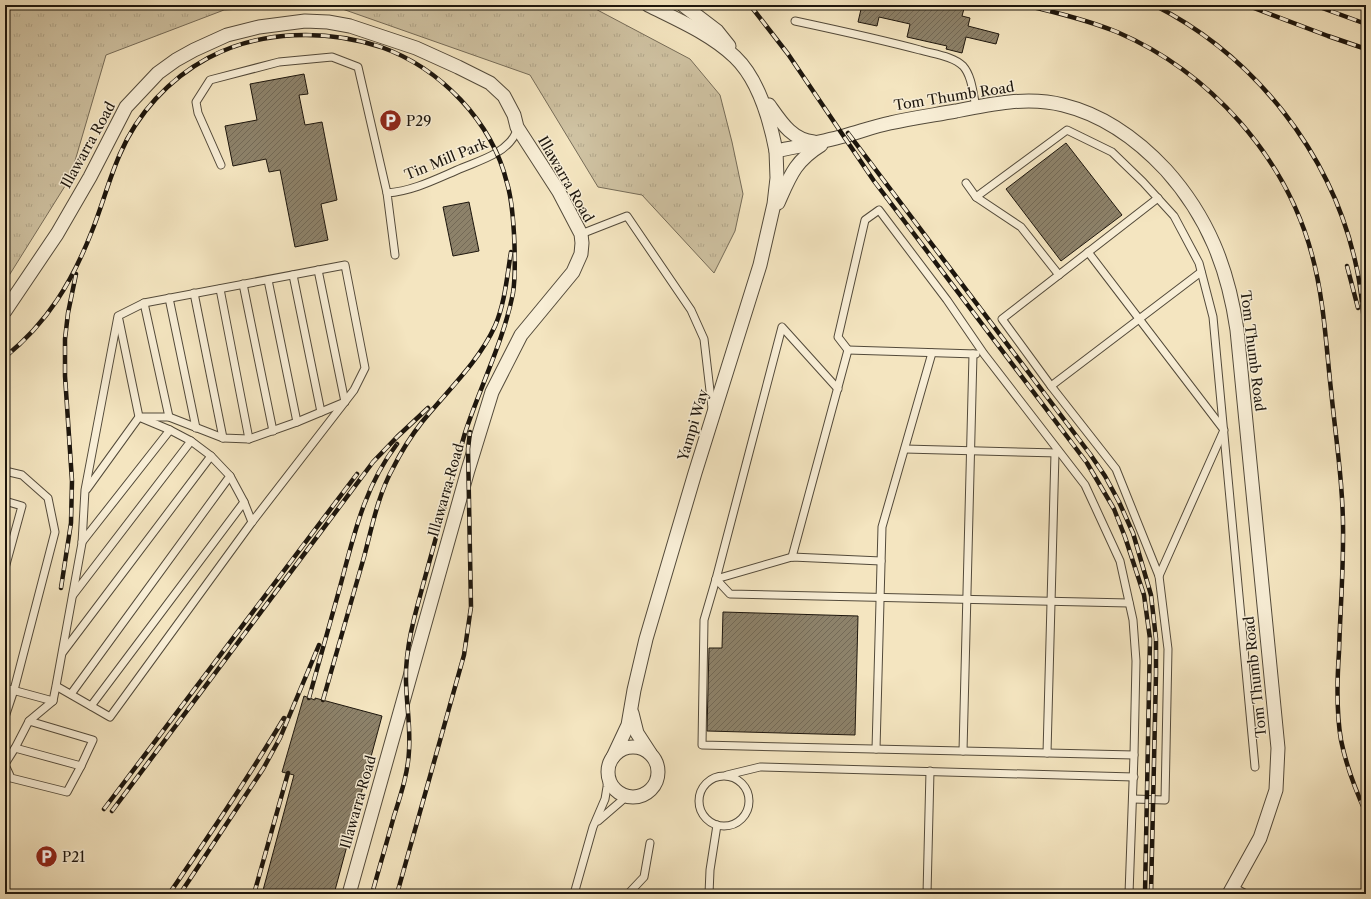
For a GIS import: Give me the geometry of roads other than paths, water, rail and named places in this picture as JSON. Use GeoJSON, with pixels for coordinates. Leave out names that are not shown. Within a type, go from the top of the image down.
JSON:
{"type":"FeatureCollection","features":[{"type":"Feature","properties":{"kind":"street"},"geometry":{"type":"LineString","coordinates":[[648,5],[707,36],[735,56]]}},
{"type":"Feature","properties":{"kind":"street"},"geometry":{"type":"LineString","coordinates":[[683,5],[717,31],[745,69],[755,86],[789,130],[805,140],[824,141]]}},
{"type":"Feature","properties":{"kind":"street","name":"Illawarra Road"},"geometry":{"type":"LineString","coordinates":[[5,312],[57,234],[90,177],[126,107],[164,68],[194,50],[227,35],[259,27],[304,21],[328,22],[350,26],[416,48],[490,83],[504,96],[514,115],[517,127],[559,192],[581,234],[581,254],[573,272],[521,335],[492,392],[468,470],[349,894]]}},
{"type":"Feature","properties":{"kind":"street"},"geometry":{"type":"LineString","coordinates":[[755,86],[768,117],[776,151]]}},
{"type":"Feature","properties":{"kind":"street","name":"Tom Thumb Road"},"geometry":{"type":"LineString","coordinates":[[776,151],[824,141],[892,122],[976,107],[1010,102],[1030,101],[1062,104],[1100,118],[1136,142],[1159,163],[1190,202],[1213,242],[1226,275],[1233,303],[1237,330],[1278,748],[1276,790],[1260,838],[1231,890]]}},
{"type":"Feature","properties":{"kind":"street"},"geometry":{"type":"LineString","coordinates":[[771,218],[798,163],[806,154],[824,141]]}},
{"type":"Feature","properties":{"kind":"street","name":"Yampi Way"},"geometry":{"type":"LineString","coordinates":[[608,772],[608,767],[626,730],[646,639],[713,414],[760,265],[776,190],[776,151]]}},
{"type":"Feature","properties":{"kind":"street","name":"Yampi Way"},"geometry":{"type":"LineString","coordinates":[[627,796],[636,797],[645,794],[655,784],[658,767],[637,734],[633,721],[632,707]]}},
{"type":"Feature","properties":{"kind":"street"},"geometry":{"type":"LineString","coordinates":[[613,757],[622,750],[633,747],[644,750],[653,757]]}},
{"type":"Feature","properties":{"kind":"street"},"geometry":{"type":"LineString","coordinates":[[608,772],[608,778],[613,788],[617,792],[627,796]]}},
{"type":"Feature","properties":{"kind":"lane"},"geometry":{"type":"LineString","coordinates":[[795,21],[905,46],[942,56],[957,62],[967,72],[976,107]]}},
{"type":"Feature","properties":{"kind":"lane"},"geometry":{"type":"LineString","coordinates":[[221,165],[198,113],[196,102],[210,80],[279,62],[332,57],[358,67],[387,193],[395,255]]}},
{"type":"Feature","properties":{"kind":"lane","name":"Tin Mill Park"},"geometry":{"type":"LineString","coordinates":[[387,193],[397,192],[426,184],[497,153],[510,141],[516,132],[517,127]]}},
{"type":"Feature","properties":{"kind":"lane"},"geometry":{"type":"LineString","coordinates":[[976,197],[1067,130],[1112,152],[1143,182],[1174,216],[1199,263],[1213,316],[1255,767]]}},
{"type":"Feature","properties":{"kind":"lane"},"geometry":{"type":"LineString","coordinates":[[966,183],[976,197],[1021,227],[1059,275]]}},
{"type":"Feature","properties":{"kind":"lane"},"geometry":{"type":"LineString","coordinates":[[1133,799],[1165,800],[1168,649],[1159,576],[1116,469],[1051,386],[1002,319],[1158,198]]}},
{"type":"Feature","properties":{"kind":"lane"},"geometry":{"type":"LineString","coordinates":[[848,350],[838,337],[865,220],[879,210],[947,300],[984,354],[1058,453],[1085,485],[1120,561],[1133,620],[1136,661],[1134,777],[1129,894]]}},
{"type":"Feature","properties":{"kind":"lane"},"geometry":{"type":"LineString","coordinates":[[581,234],[627,216],[691,310],[704,339],[713,414]]}},
{"type":"Feature","properties":{"kind":"lane"},"geometry":{"type":"LineString","coordinates":[[1088,252],[1224,430]]}},
{"type":"Feature","properties":{"kind":"lane"},"geometry":{"type":"LineString","coordinates":[[56,686],[110,717],[252,522],[354,390],[366,368],[345,265],[144,303],[118,316]]}},
{"type":"Feature","properties":{"kind":"lane"},"geometry":{"type":"LineString","coordinates":[[318,270],[345,402]]}},
{"type":"Feature","properties":{"kind":"lane"},"geometry":{"type":"LineString","coordinates":[[1051,386],[1201,272]]}},
{"type":"Feature","properties":{"kind":"lane"},"geometry":{"type":"LineString","coordinates":[[293,275],[321,412]]}},
{"type":"Feature","properties":{"kind":"lane"},"geometry":{"type":"LineString","coordinates":[[268,280],[297,422]]}},
{"type":"Feature","properties":{"kind":"lane"},"geometry":{"type":"LineString","coordinates":[[243,284],[273,431]]}},
{"type":"Feature","properties":{"kind":"lane"},"geometry":{"type":"LineString","coordinates":[[220,289],[249,439]]}},
{"type":"Feature","properties":{"kind":"lane"},"geometry":{"type":"LineString","coordinates":[[194,293],[223,438]]}},
{"type":"Feature","properties":{"kind":"lane"},"geometry":{"type":"LineString","coordinates":[[169,298],[196,428]]}},
{"type":"Feature","properties":{"kind":"lane"},"geometry":{"type":"LineString","coordinates":[[144,303],[169,417]]}},
{"type":"Feature","properties":{"kind":"lane"},"geometry":{"type":"LineString","coordinates":[[85,490],[139,417],[118,316]]}},
{"type":"Feature","properties":{"kind":"lane"},"geometry":{"type":"LineString","coordinates":[[29,721],[93,740],[67,792],[11,778],[5,764],[29,721],[53,701],[82,543],[85,490],[118,316]]}},
{"type":"Feature","properties":{"kind":"lane"},"geometry":{"type":"LineString","coordinates":[[838,389],[782,327],[704,620],[702,745],[1134,755]]}},
{"type":"Feature","properties":{"kind":"lane"},"geometry":{"type":"LineString","coordinates":[[848,350],[984,354]]}},
{"type":"Feature","properties":{"kind":"lane"},"geometry":{"type":"LineString","coordinates":[[792,557],[848,350]]}},
{"type":"Feature","properties":{"kind":"lane"},"geometry":{"type":"LineString","coordinates":[[876,749],[882,527],[932,353]]}},
{"type":"Feature","properties":{"kind":"lane"},"geometry":{"type":"LineString","coordinates":[[963,751],[973,354]]}},
{"type":"Feature","properties":{"kind":"lane"},"geometry":{"type":"LineString","coordinates":[[139,417],[169,417],[223,438],[249,439],[297,422],[345,402]]}},
{"type":"Feature","properties":{"kind":"lane"},"geometry":{"type":"LineString","coordinates":[[139,417],[191,441],[211,456],[230,476],[244,502],[252,522]]}},
{"type":"Feature","properties":{"kind":"lane"},"geometry":{"type":"LineString","coordinates":[[82,543],[170,430]]}},
{"type":"Feature","properties":{"kind":"lane"},"geometry":{"type":"LineString","coordinates":[[1159,576],[1224,430]]}},
{"type":"Feature","properties":{"kind":"lane"},"geometry":{"type":"LineString","coordinates":[[72,597],[191,441]]}},
{"type":"Feature","properties":{"kind":"lane"},"geometry":{"type":"LineString","coordinates":[[904,448],[1058,453]]}},
{"type":"Feature","properties":{"kind":"lane"},"geometry":{"type":"LineString","coordinates":[[1047,753],[1051,601],[1058,453]]}},
{"type":"Feature","properties":{"kind":"lane"},"geometry":{"type":"LineString","coordinates":[[62,653],[211,456]]}},
{"type":"Feature","properties":{"kind":"lane"},"geometry":{"type":"LineString","coordinates":[[5,471],[22,475],[48,498],[55,532],[14,690],[5,717]]}},
{"type":"Feature","properties":{"kind":"lane"},"geometry":{"type":"LineString","coordinates":[[71,694],[230,476]]}},
{"type":"Feature","properties":{"kind":"lane"},"geometry":{"type":"LineString","coordinates":[[5,501],[22,506],[5,568]]}},
{"type":"Feature","properties":{"kind":"lane"},"geometry":{"type":"LineString","coordinates":[[91,706],[244,502]]}},
{"type":"Feature","properties":{"kind":"lane"},"geometry":{"type":"LineString","coordinates":[[716,579],[792,557],[882,561]]}},
{"type":"Feature","properties":{"kind":"lane"},"geometry":{"type":"LineString","coordinates":[[716,579],[730,594],[1129,603]]}},
{"type":"Feature","properties":{"kind":"lane"},"geometry":{"type":"LineString","coordinates":[[5,688],[53,701]]}},
{"type":"Feature","properties":{"kind":"lane"},"geometry":{"type":"LineString","coordinates":[[15,748],[81,766]]}},
{"type":"Feature","properties":{"kind":"lane"},"geometry":{"type":"LineString","coordinates":[[727,775],[742,782],[750,797],[750,806],[747,814],[741,820],[726,826],[717,825],[710,822],[701,811],[699,796],[702,789],[712,778],[760,767],[1134,777]]}},
{"type":"Feature","properties":{"kind":"lane"},"geometry":{"type":"LineString","coordinates":[[927,894],[930,771]]}},
{"type":"Feature","properties":{"kind":"lane","name":"Yampi Way"},"geometry":{"type":"LineString","coordinates":[[574,894],[593,827],[606,795],[608,772]]}},
{"type":"Feature","properties":{"kind":"lane","name":"Yampi Way"},"geometry":{"type":"LineString","coordinates":[[593,827],[604,815],[627,796]]}},
{"type":"Feature","properties":{"kind":"lane"},"geometry":{"type":"LineString","coordinates":[[709,894],[710,870],[717,825]]}},
{"type":"Feature","properties":{"kind":"lane"},"geometry":{"type":"LineString","coordinates":[[628,894],[644,877],[650,843]]}},
{"type":"Feature","properties":{"kind":"lane"},"geometry":{"type":"LineString","coordinates":[[1231,890],[1246,894]]}},
{"type":"Feature","properties":{"kind":"railway"},"geometry":{"type":"LineString","coordinates":[[750,5],[788,54],[874,181],[1087,463],[1114,509],[1144,595],[1150,639],[1145,894]]}},
{"type":"Feature","properties":{"kind":"railway"},"geometry":{"type":"LineString","coordinates":[[1024,5],[1047,10],[1117,32],[1151,49],[1183,70],[1213,94],[1240,122],[1263,152],[1284,184],[1300,219],[1312,255],[1322,305],[1341,484],[1343,540],[1337,685],[1339,729],[1348,768],[1366,813]]}},
{"type":"Feature","properties":{"kind":"railway"},"geometry":{"type":"LineString","coordinates":[[1154,5],[1191,26],[1225,52],[1256,80],[1284,112],[1308,147],[1329,185],[1345,224],[1358,274],[1366,341]]}},
{"type":"Feature","properties":{"kind":"railway"},"geometry":{"type":"LineString","coordinates":[[1246,5],[1366,49]]}},
{"type":"Feature","properties":{"kind":"railway"},"geometry":{"type":"LineString","coordinates":[[1314,5],[1366,24]]}},
{"type":"Feature","properties":{"kind":"railway"},"geometry":{"type":"LineString","coordinates":[[5,357],[34,330],[57,300],[67,284],[92,231],[120,154],[135,125],[168,87],[180,76],[208,58],[228,49],[271,37],[316,35],[360,41],[381,47],[403,56],[423,68],[443,83],[476,118],[500,160],[510,195],[515,256],[513,293],[498,346],[465,433],[420,595],[408,650],[406,670],[409,721],[406,775],[372,894]]}},
{"type":"Feature","properties":{"kind":"railway"},"geometry":{"type":"LineString","coordinates":[[848,133],[1090,454],[1105,476],[1133,533],[1151,595],[1156,639],[1151,894]]}},
{"type":"Feature","properties":{"kind":"railway"},"geometry":{"type":"LineString","coordinates":[[323,700],[383,489],[406,444],[422,422],[462,376],[488,339],[495,326],[501,308],[511,252]]}},
{"type":"Feature","properties":{"kind":"railway"},"geometry":{"type":"LineString","coordinates":[[1347,266],[1358,308]]}},
{"type":"Feature","properties":{"kind":"railway"},"geometry":{"type":"LineString","coordinates":[[61,588],[71,523],[72,481],[65,376],[65,339],[68,313],[76,274]]}},
{"type":"Feature","properties":{"kind":"railway"},"geometry":{"type":"LineString","coordinates":[[112,811],[373,462],[428,408]]}},
{"type":"Feature","properties":{"kind":"railway"},"geometry":{"type":"LineString","coordinates":[[397,894],[464,655],[471,607],[468,449],[470,432]]}},
{"type":"Feature","properties":{"kind":"railway"},"geometry":{"type":"LineString","coordinates":[[309,698],[361,512],[376,477],[397,444]]}},
{"type":"Feature","properties":{"kind":"railway"},"geometry":{"type":"LineString","coordinates":[[104,809],[357,474]]}},
{"type":"Feature","properties":{"kind":"railway"},"geometry":{"type":"LineString","coordinates":[[180,894],[263,769],[280,738],[319,645]]}},
{"type":"Feature","properties":{"kind":"railway"},"geometry":{"type":"LineString","coordinates":[[169,894],[228,807],[284,718]]}},
{"type":"Feature","properties":{"kind":"railway"},"geometry":{"type":"LineString","coordinates":[[254,894],[288,773]]}},
{"type":"Feature","properties":{"kind":"place","name":"P29"},"geometry":{"type":"Point","coordinates":[390,121]}},
{"type":"Feature","properties":{"kind":"place","name":"P21"},"geometry":{"type":"Point","coordinates":[46,857]}}]}
